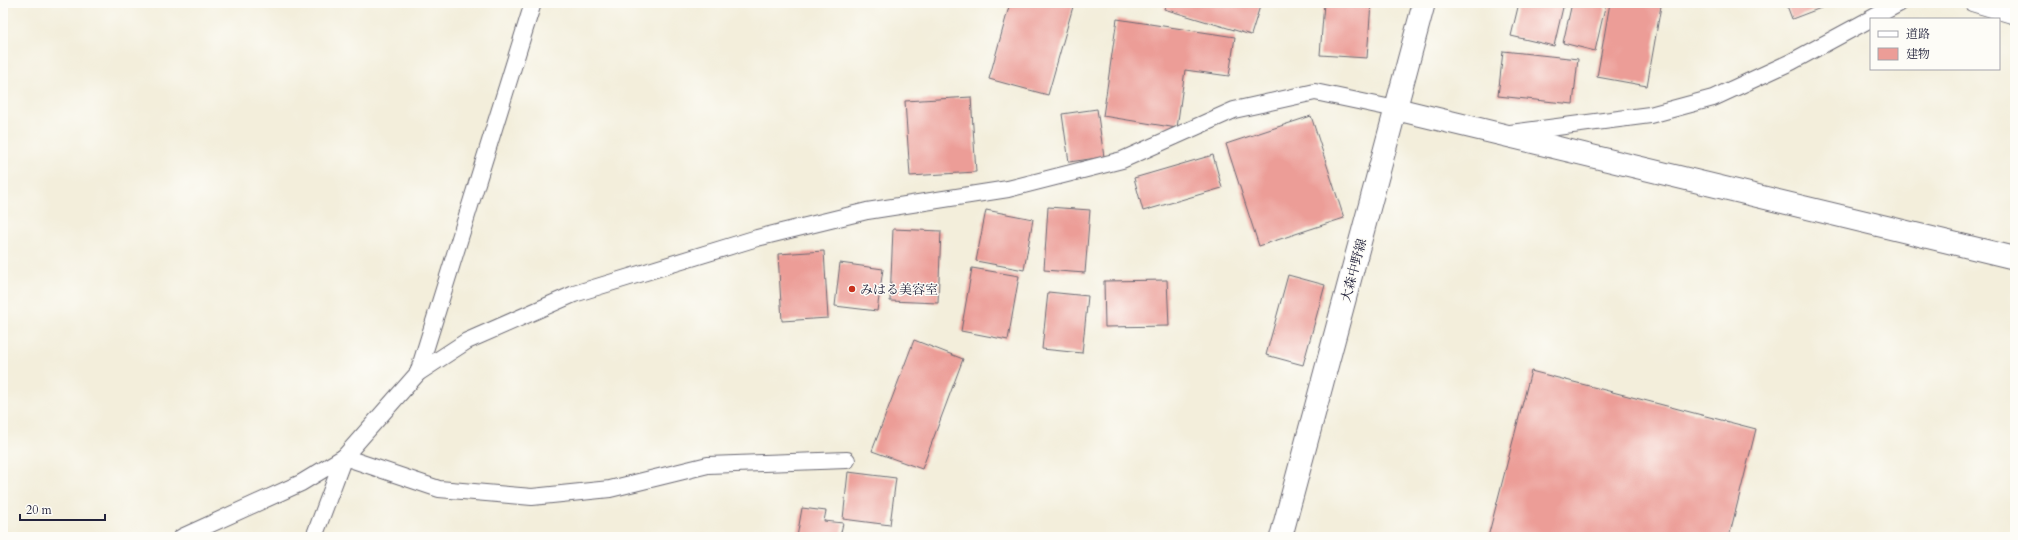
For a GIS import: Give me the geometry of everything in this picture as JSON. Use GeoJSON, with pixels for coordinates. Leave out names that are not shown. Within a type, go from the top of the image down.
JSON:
{"type":"FeatureCollection","features":[{"type":"Feature","properties":{"kind":"street","name":"大森中野線"},"geometry":{"type":"LineString","coordinates":[[1281,537],[1424,3]]}},
{"type":"Feature","properties":{"kind":"street"},"geometry":{"type":"LineString","coordinates":[[1396,109],[2015,258]]}},
{"type":"Feature","properties":{"kind":"lane"},"geometry":{"type":"LineString","coordinates":[[418,373],[533,3]]}},
{"type":"Feature","properties":{"kind":"lane"},"geometry":{"type":"LineString","coordinates":[[1872,18],[1900,3]]}},
{"type":"Feature","properties":{"kind":"lane"},"geometry":{"type":"LineString","coordinates":[[1972,3],[2015,16]]}},
{"type":"Feature","properties":{"kind":"lane"},"geometry":{"type":"LineString","coordinates":[[1501,134],[1650,115],[1713,98],[1791,62],[1870,19]]}},
{"type":"Feature","properties":{"kind":"lane"},"geometry":{"type":"LineString","coordinates":[[182,537],[302,483],[344,457],[418,373],[467,342],[574,294],[756,238],[867,211],[1008,189],[1122,160],[1234,110],[1315,92],[1396,109]]}},
{"type":"Feature","properties":{"kind":"lane"},"geometry":{"type":"LineString","coordinates":[[344,457],[439,489],[532,497],[610,489],[708,465],[847,460]]}},
{"type":"Feature","properties":{"kind":"lane"},"geometry":{"type":"LineString","coordinates":[[314,537],[344,457]]}},
{"type":"Feature","properties":{"kind":"building"},"geometry":{"type":"Polygon","coordinates":[[[1010,3],[1074,3],[1048,95],[989,79],[1010,3]]]}},
{"type":"Feature","properties":{"kind":"building"},"geometry":{"type":"Polygon","coordinates":[[[1166,3],[1261,3],[1251,35],[1164,9],[1166,3]]]}},
{"type":"Feature","properties":{"kind":"building"},"geometry":{"type":"Polygon","coordinates":[[[1324,3],[1371,3],[1367,58],[1320,55],[1324,3]]]}},
{"type":"Feature","properties":{"kind":"building"},"geometry":{"type":"Polygon","coordinates":[[[1519,3],[1564,3],[1554,46],[1511,36],[1519,3]]]}},
{"type":"Feature","properties":{"kind":"building"},"geometry":{"type":"Polygon","coordinates":[[[1572,3],[1606,3],[1595,51],[1563,43],[1572,3]]]}},
{"type":"Feature","properties":{"kind":"building"},"geometry":{"type":"Polygon","coordinates":[[[1610,3],[1645,3],[1661,6],[1647,86],[1597,77],[1610,3]]]}},
{"type":"Feature","properties":{"kind":"building"},"geometry":{"type":"Polygon","coordinates":[[[1786,3],[1834,3],[1792,19],[1786,3]]]}},
{"type":"Feature","properties":{"kind":"building"},"geometry":{"type":"Polygon","coordinates":[[[1117,19],[1235,37],[1229,76],[1185,70],[1177,128],[1103,116],[1117,19]]]}},
{"type":"Feature","properties":{"kind":"building"},"geometry":{"type":"Polygon","coordinates":[[[1503,51],[1578,59],[1573,104],[1498,96],[1503,51]]]}},
{"type":"Feature","properties":{"kind":"building"},"geometry":{"type":"Polygon","coordinates":[[[971,97],[976,172],[910,176],[905,101],[971,97]]]}},
{"type":"Feature","properties":{"kind":"building"},"geometry":{"type":"Polygon","coordinates":[[[1097,109],[1104,157],[1069,162],[1062,114],[1097,109]]]}},
{"type":"Feature","properties":{"kind":"building"},"geometry":{"type":"Polygon","coordinates":[[[1311,116],[1344,218],[1259,246],[1226,144],[1311,116]]]}},
{"type":"Feature","properties":{"kind":"building"},"geometry":{"type":"Polygon","coordinates":[[[1213,155],[1222,188],[1143,211],[1134,178],[1213,155]]]}},
{"type":"Feature","properties":{"kind":"building"},"geometry":{"type":"Polygon","coordinates":[[[1048,207],[1090,210],[1085,273],[1044,270],[1048,207]]]}},
{"type":"Feature","properties":{"kind":"building"},"geometry":{"type":"Polygon","coordinates":[[[986,210],[1033,219],[1024,270],[976,261],[986,210]]]}},
{"type":"Feature","properties":{"kind":"building"},"geometry":{"type":"Polygon","coordinates":[[[893,229],[941,231],[938,303],[890,301],[893,229]]]}},
{"type":"Feature","properties":{"kind":"building"},"geometry":{"type":"Polygon","coordinates":[[[824,251],[828,318],[782,321],[778,254],[824,251]]]}},
{"type":"Feature","properties":{"kind":"building"},"geometry":{"type":"Polygon","coordinates":[[[840,263],[883,269],[877,311],[835,306],[840,263]]]}},
{"type":"Feature","properties":{"kind":"building"},"geometry":{"type":"Polygon","coordinates":[[[972,268],[1019,276],[1008,340],[961,331],[972,268]]]}},
{"type":"Feature","properties":{"kind":"building"},"geometry":{"type":"Polygon","coordinates":[[[1288,275],[1325,285],[1303,365],[1266,355],[1288,275]]]}},
{"type":"Feature","properties":{"kind":"building"},"geometry":{"type":"Polygon","coordinates":[[[1167,280],[1169,326],[1105,327],[1104,281],[1167,280]]]}},
{"type":"Feature","properties":{"kind":"building"},"geometry":{"type":"Polygon","coordinates":[[[1048,292],[1088,296],[1082,353],[1042,349],[1048,292]]]}},
{"type":"Feature","properties":{"kind":"building"},"geometry":{"type":"Polygon","coordinates":[[[914,340],[963,359],[922,469],[872,451],[914,340]]]}},
{"type":"Feature","properties":{"kind":"building"},"geometry":{"type":"Polygon","coordinates":[[[1531,371],[1756,429],[1729,537],[1488,537],[1531,371]]]}},
{"type":"Feature","properties":{"kind":"building"},"geometry":{"type":"Polygon","coordinates":[[[848,472],[896,478],[890,525],[843,519],[848,472]]]}},
{"type":"Feature","properties":{"kind":"building"},"geometry":{"type":"Polygon","coordinates":[[[802,508],[826,511],[824,521],[843,523],[840,537],[797,537],[802,508]]]}},
{"type":"Feature","properties":{"kind":"place","name":"みはる美容室"},"geometry":{"type":"Point","coordinates":[852,289]}}]}
